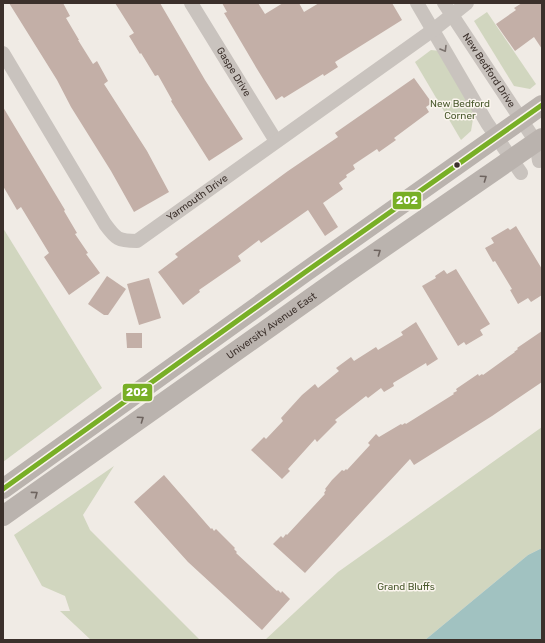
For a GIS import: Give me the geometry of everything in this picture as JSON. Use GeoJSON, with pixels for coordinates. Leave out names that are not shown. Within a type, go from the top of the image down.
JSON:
{"type":"FeatureCollection","features":[{"type":"Feature","properties":{"kind":"main road"},"geometry":{"type":"LineString","coordinates":[[3,489],[297,277],[542,105]]}},
{"type":"Feature","properties":{"kind":"main road","name":"University Avenue East"},"geometry":{"type":"LineString","coordinates":[[3,516],[352,270],[516,166],[539,147]]}},
{"type":"Feature","properties":{"kind":"street","name":"Gaspe Drive"},"geometry":{"type":"LineString","coordinates":[[191,3],[276,141]]}},
{"type":"Feature","properties":{"kind":"street"},"geometry":{"type":"LineString","coordinates":[[417,3],[516,166]]}},
{"type":"Feature","properties":{"kind":"street","name":"Yarmouth Drive"},"geometry":{"type":"LineString","coordinates":[[3,53],[105,224],[113,234],[124,241],[137,241],[433,30],[448,9],[467,3]]}},
{"type":"Feature","properties":{"kind":"street","name":"New Bedford Drive"},"geometry":{"type":"LineString","coordinates":[[448,9],[539,147]]}},
{"type":"Feature","properties":{"kind":"green space","name":"New Bedford Corner"},"geometry":{"type":"Polygon","coordinates":[[[487,12],[536,84],[530,89],[514,86],[474,21],[487,12]]]}},
{"type":"Feature","properties":{"kind":"green space","name":"New Bedford Corner"},"geometry":{"type":"Polygon","coordinates":[[[431,50],[440,51],[475,107],[471,131],[461,140],[415,62],[431,50]]]}},
{"type":"Feature","properties":{"kind":"green space"},"geometry":{"type":"Polygon","coordinates":[[[3,228],[102,388],[3,462],[3,228]]]}},
{"type":"Feature","properties":{"kind":"green space","name":"Grand Bluffs"},"geometry":{"type":"Polygon","coordinates":[[[542,427],[542,548],[528,555],[425,640],[265,640],[338,572],[542,427]]]}},
{"type":"Feature","properties":{"kind":"green space"},"geometry":{"type":"Polygon","coordinates":[[[114,466],[83,515],[90,530],[200,640],[91,640],[60,611],[70,611],[65,596],[42,586],[14,535],[114,466]]]}},
{"type":"Feature","properties":{"kind":"water"},"geometry":{"type":"Polygon","coordinates":[[[542,548],[542,640],[425,640],[528,555],[542,548]]]}},
{"type":"Feature","properties":{"kind":"building"},"geometry":{"type":"Polygon","coordinates":[[[9,3],[63,3],[70,16],[66,18],[78,40],[93,64],[97,61],[108,81],[104,84],[147,151],[169,192],[134,212],[111,171],[71,107],[57,80],[9,3]]]}},
{"type":"Feature","properties":{"kind":"building"},"geometry":{"type":"Polygon","coordinates":[[[115,3],[160,3],[205,80],[243,139],[209,161],[171,101],[172,100],[158,75],[155,76],[129,36],[134,33],[115,3]]]}},
{"type":"Feature","properties":{"kind":"building"},"geometry":{"type":"Polygon","coordinates":[[[222,3],[258,3],[265,14],[283,3],[299,3],[304,12],[319,3],[392,3],[402,20],[335,62],[338,67],[324,76],[323,74],[284,98],[282,96],[276,100],[224,13],[227,12],[222,3]]]}},
{"type":"Feature","properties":{"kind":"building"},"geometry":{"type":"Polygon","coordinates":[[[522,3],[542,3],[542,49],[534,37],[515,51],[496,24],[516,10],[514,8],[522,3]]]}},
{"type":"Feature","properties":{"kind":"building"},"geometry":{"type":"Polygon","coordinates":[[[414,78],[432,103],[426,107],[429,112],[394,138],[396,140],[379,152],[377,149],[353,165],[355,169],[346,175],[347,177],[339,183],[343,189],[323,203],[338,227],[325,236],[308,210],[261,243],[259,240],[238,256],[241,261],[199,290],[200,292],[183,305],[158,272],[178,257],[175,254],[288,171],[338,137],[335,133],[414,78]]]}},
{"type":"Feature","properties":{"kind":"building"},"geometry":{"type":"Polygon","coordinates":[[[3,107],[65,210],[64,211],[77,233],[75,234],[88,253],[86,254],[100,273],[69,295],[44,257],[49,253],[21,207],[17,210],[3,186],[3,107]]]}},
{"type":"Feature","properties":{"kind":"building"},"geometry":{"type":"Polygon","coordinates":[[[516,226],[542,269],[542,295],[531,302],[528,298],[518,304],[510,290],[512,289],[495,261],[493,262],[485,248],[494,243],[491,238],[508,228],[510,230],[516,226]]]}},
{"type":"Feature","properties":{"kind":"building"},"geometry":{"type":"Polygon","coordinates":[[[456,269],[490,324],[480,330],[483,335],[466,345],[464,342],[458,346],[422,286],[436,278],[435,276],[444,270],[447,274],[456,269]]]}},
{"type":"Feature","properties":{"kind":"building"},"geometry":{"type":"Polygon","coordinates":[[[107,276],[126,289],[108,315],[104,315],[88,304],[107,276]]]}},
{"type":"Feature","properties":{"kind":"building"},"geometry":{"type":"Polygon","coordinates":[[[149,278],[161,318],[139,325],[127,284],[149,278]]]}},
{"type":"Feature","properties":{"kind":"building"},"geometry":{"type":"Polygon","coordinates":[[[416,322],[438,359],[427,366],[426,363],[393,383],[394,386],[384,392],[381,388],[368,398],[366,396],[335,420],[337,422],[317,442],[315,439],[288,469],[290,471],[282,479],[251,450],[264,437],[266,439],[283,421],[281,418],[302,395],[315,384],[318,388],[339,371],[336,368],[351,357],[354,361],[376,347],[378,350],[403,335],[401,332],[416,322]]]}},
{"type":"Feature","properties":{"kind":"building"},"geometry":{"type":"Polygon","coordinates":[[[542,331],[542,382],[492,416],[414,465],[410,459],[305,573],[273,544],[281,536],[283,538],[286,534],[287,535],[325,494],[325,489],[332,480],[342,470],[347,470],[370,445],[368,443],[376,434],[379,437],[401,424],[406,424],[454,394],[453,393],[457,391],[456,389],[478,374],[479,376],[482,374],[483,375],[515,352],[518,349],[517,348],[542,331]]]}},
{"type":"Feature","properties":{"kind":"building"},"geometry":{"type":"Polygon","coordinates":[[[126,333],[142,333],[142,348],[127,348],[126,333]]]}},
{"type":"Feature","properties":{"kind":"building"},"geometry":{"type":"Polygon","coordinates":[[[164,475],[211,529],[212,528],[214,531],[216,529],[235,548],[236,553],[277,591],[278,590],[281,593],[282,591],[290,599],[262,630],[188,562],[134,502],[164,475]]]}},
{"type":"Feature","properties":{"kind":"transit line","name":"202"},"geometry":{"type":"LineString","coordinates":[[3,489],[304,273],[542,105]]}}]}
